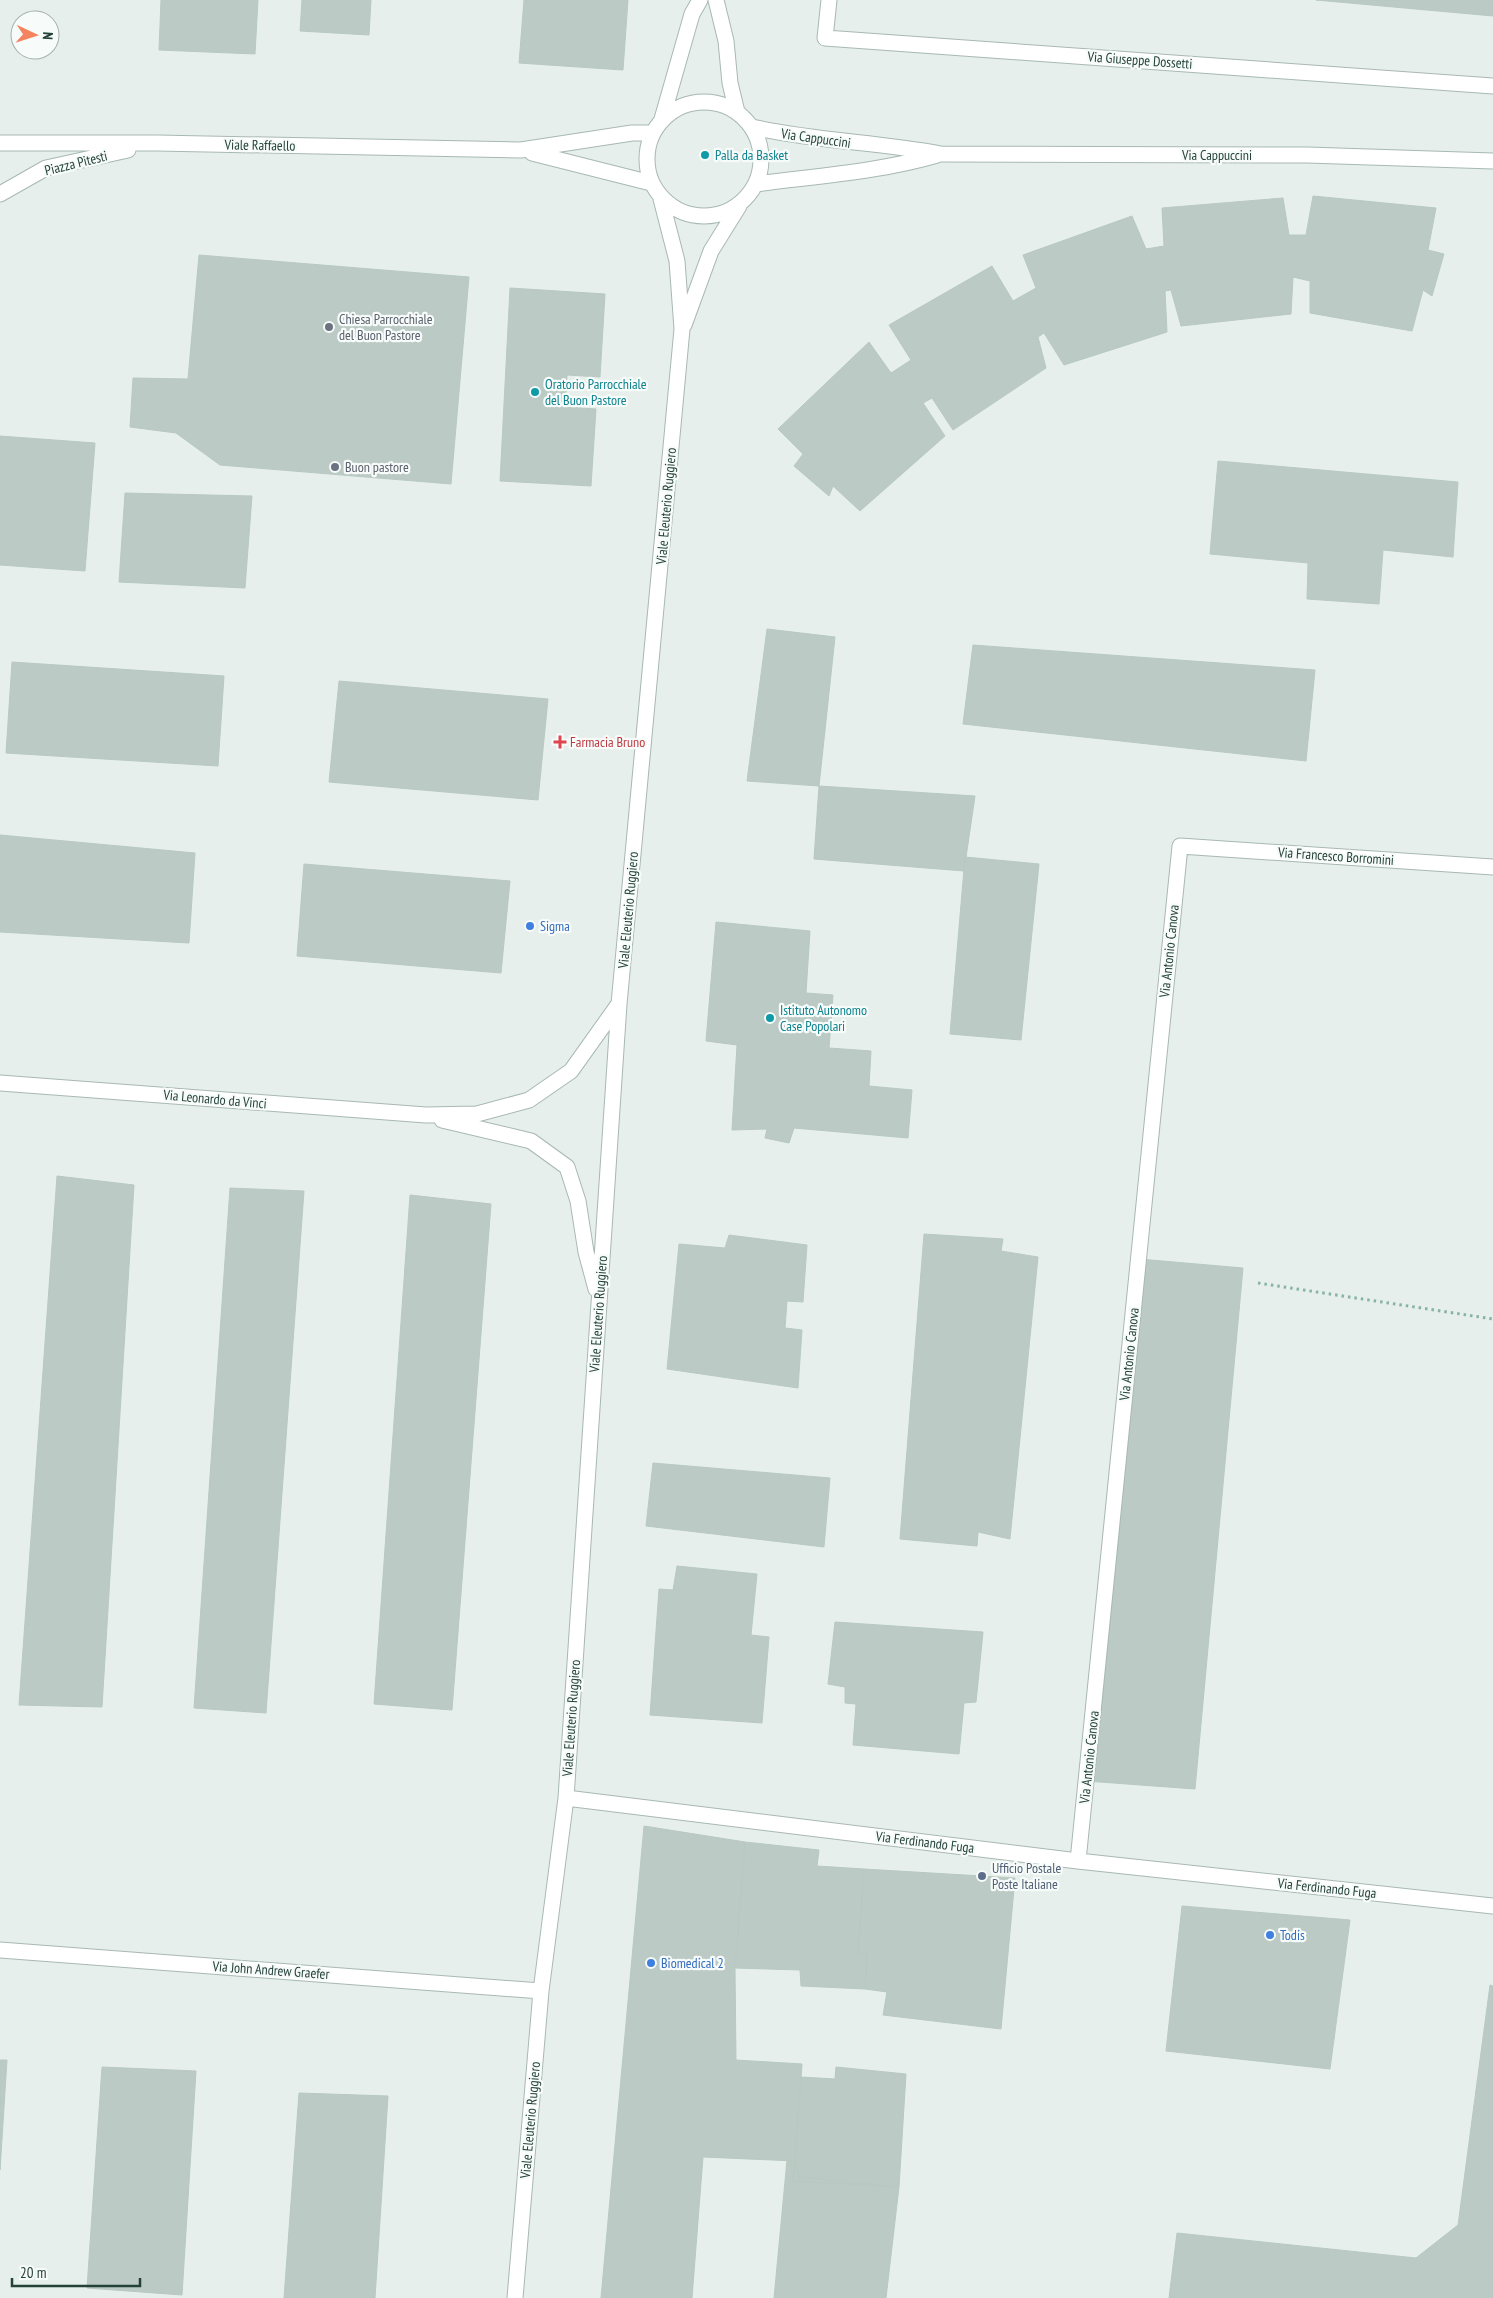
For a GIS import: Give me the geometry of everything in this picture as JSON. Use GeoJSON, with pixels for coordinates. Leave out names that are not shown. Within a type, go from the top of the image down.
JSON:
{"type":"FeatureCollection","features":[{"type":"Feature","properties":{"kind":"street"},"geometry":{"type":"LineString","coordinates":[[662,119],[692,14],[700,0]]}},
{"type":"Feature","properties":{"kind":"street"},"geometry":{"type":"LineString","coordinates":[[716,0],[726,41],[730,83],[737,112]]}},
{"type":"Feature","properties":{"kind":"street","name":"Via Giuseppe Dossetti"},"geometry":{"type":"LineString","coordinates":[[828,0],[825,38],[1493,86]]}},
{"type":"Feature","properties":{"kind":"street"},"geometry":{"type":"LineString","coordinates":[[707,102],[723,104],[737,112],[752,127],[760,145],[761,165],[756,184],[742,203],[727,212],[709,217],[692,216],[675,210],[661,199],[651,183],[646,167],[647,150],[652,133],[662,119],[675,109],[690,103],[707,102]]}},
{"type":"Feature","properties":{"kind":"street","name":"Via Cappuccini"},"geometry":{"type":"LineString","coordinates":[[752,127],[799,136],[914,149],[941,154],[1307,155],[1493,161]]}},
{"type":"Feature","properties":{"kind":"street","name":"Viale Raffaello"},"geometry":{"type":"LineString","coordinates":[[0,143],[157,143],[521,150],[632,133],[652,133]]}},
{"type":"Feature","properties":{"kind":"street","name":"Piazza Pitesti"},"geometry":{"type":"LineString","coordinates":[[0,194],[46,168],[157,143]]}},
{"type":"Feature","properties":{"kind":"street","name":"Viale Raffaello"},"geometry":{"type":"LineString","coordinates":[[521,150],[651,183]]}},
{"type":"Feature","properties":{"kind":"street","name":"Via Cappuccini"},"geometry":{"type":"LineString","coordinates":[[756,184],[878,168],[914,162],[941,154]]}},
{"type":"Feature","properties":{"kind":"street","name":"Viale Eleuterio Ruggiero"},"geometry":{"type":"LineString","coordinates":[[515,2298],[541,1991],[566,1798],[619,1004],[682,329],[677,261],[661,199]]}},
{"type":"Feature","properties":{"kind":"street","name":"Viale Eleuterio Ruggiero"},"geometry":{"type":"LineString","coordinates":[[682,329],[696,296],[711,251],[742,203]]}},
{"type":"Feature","properties":{"kind":"street","name":"Via Francesco Borromini"},"geometry":{"type":"LineString","coordinates":[[1180,846],[1493,867]]}},
{"type":"Feature","properties":{"kind":"street","name":"Via Antonio Canova"},"geometry":{"type":"LineString","coordinates":[[1078,1861],[1180,846]]}},
{"type":"Feature","properties":{"kind":"street","name":"Via Leonardo da Vinci"},"geometry":{"type":"LineString","coordinates":[[1,1082],[426,1115],[477,1114],[528,1100],[571,1071],[619,1004]]}},
{"type":"Feature","properties":{"kind":"street","name":"Via Leonardo da Vinci"},"geometry":{"type":"LineString","coordinates":[[426,1115],[531,1141],[567,1167],[578,1201],[586,1252],[599,1300]]}},
{"type":"Feature","properties":{"kind":"street","name":"Via Ferdinando Fuga"},"geometry":{"type":"LineString","coordinates":[[566,1798],[1078,1861],[1493,1906]]}},
{"type":"Feature","properties":{"kind":"street","name":"Via John Andrew Graefer"},"geometry":{"type":"LineString","coordinates":[[0,1950],[541,1991]]}},
{"type":"Feature","properties":{"kind":"path"},"geometry":{"type":"LineString","coordinates":[[1258,1283],[1493,1319]]}},
{"type":"Feature","properties":{"kind":"building"},"geometry":{"type":"Polygon","coordinates":[[[161,0],[258,0],[255,54],[159,50],[161,0]]]}},
{"type":"Feature","properties":{"kind":"building"},"geometry":{"type":"Polygon","coordinates":[[[302,0],[371,0],[369,35],[300,31],[302,0]]]}},
{"type":"Feature","properties":{"kind":"building"},"geometry":{"type":"Polygon","coordinates":[[[524,0],[628,0],[623,70],[519,63],[524,0]]]}},
{"type":"Feature","properties":{"kind":"building"},"geometry":{"type":"Polygon","coordinates":[[[1316,0],[1493,0],[1493,16],[1316,0]]]}},
{"type":"Feature","properties":{"kind":"building"},"geometry":{"type":"Polygon","coordinates":[[[1313,196],[1436,208],[1428,250],[1444,254],[1432,296],[1423,290],[1412,331],[1310,313],[1310,281],[1293,277],[1291,314],[1181,326],[1171,290],[1165,291],[1167,332],[1064,365],[1044,333],[1038,337],[1046,368],[953,430],[932,398],[923,403],[945,436],[860,511],[833,486],[829,496],[794,466],[803,454],[778,429],[869,342],[891,373],[911,360],[889,325],[992,266],[1013,301],[1036,288],[1023,255],[1132,216],[1146,249],[1164,246],[1162,208],[1283,198],[1289,235],[1306,235],[1313,196]]]}},
{"type":"Feature","properties":{"kind":"building","name":"Chiesa Parrocchiale del Buon Pastore"},"geometry":{"type":"Polygon","coordinates":[[[199,255],[469,277],[451,484],[220,465],[176,433],[130,427],[133,378],[188,379],[199,255]]]}},
{"type":"Feature","properties":{"kind":"building","name":"Oratorio Parrocchiale del Buon Pastore"},"geometry":{"type":"Polygon","coordinates":[[[510,288],[605,294],[600,377],[567,375],[565,407],[596,409],[591,486],[500,481],[510,288]]]}},
{"type":"Feature","properties":{"kind":"building"},"geometry":{"type":"Polygon","coordinates":[[[0,436],[95,443],[85,571],[0,565],[0,436]]]}},
{"type":"Feature","properties":{"kind":"building"},"geometry":{"type":"Polygon","coordinates":[[[1218,461],[1458,482],[1453,557],[1383,550],[1379,604],[1307,599],[1308,563],[1210,554],[1218,461]]]}},
{"type":"Feature","properties":{"kind":"building"},"geometry":{"type":"Polygon","coordinates":[[[125,493],[252,496],[245,588],[119,582],[125,493]]]}},
{"type":"Feature","properties":{"kind":"building"},"geometry":{"type":"Polygon","coordinates":[[[767,629],[835,637],[819,786],[747,781],[767,629]]]}},
{"type":"Feature","properties":{"kind":"building"},"geometry":{"type":"Polygon","coordinates":[[[973,645],[1315,670],[1306,761],[963,724],[973,645]]]}},
{"type":"Feature","properties":{"kind":"building"},"geometry":{"type":"Polygon","coordinates":[[[12,662],[224,676],[218,766],[6,753],[12,662]]]}},
{"type":"Feature","properties":{"kind":"building"},"geometry":{"type":"Polygon","coordinates":[[[339,681],[548,699],[538,800],[329,782],[339,681]]]}},
{"type":"Feature","properties":{"kind":"building"},"geometry":{"type":"Polygon","coordinates":[[[819,786],[975,796],[964,871],[814,859],[819,786]]]}},
{"type":"Feature","properties":{"kind":"building"},"geometry":{"type":"Polygon","coordinates":[[[0,835],[195,853],[189,943],[0,932],[0,835]]]}},
{"type":"Feature","properties":{"kind":"building"},"geometry":{"type":"Polygon","coordinates":[[[965,857],[1039,864],[1021,1040],[950,1034],[965,857]]]}},
{"type":"Feature","properties":{"kind":"building"},"geometry":{"type":"Polygon","coordinates":[[[304,864],[510,881],[501,973],[297,956],[304,864]]]}},
{"type":"Feature","properties":{"kind":"building","name":"Istituto Autonomo Case Popolari"},"geometry":{"type":"Polygon","coordinates":[[[716,922],[810,931],[806,993],[833,995],[829,1048],[871,1051],[869,1086],[912,1090],[908,1138],[794,1128],[789,1143],[765,1138],[767,1129],[732,1130],[737,1045],[706,1041],[716,922]]]}},
{"type":"Feature","properties":{"kind":"building"},"geometry":{"type":"Polygon","coordinates":[[[57,1176],[134,1185],[102,1707],[19,1705],[57,1176]]]}},
{"type":"Feature","properties":{"kind":"building"},"geometry":{"type":"Polygon","coordinates":[[[230,1188],[304,1191],[266,1713],[194,1708],[230,1188]]]}},
{"type":"Feature","properties":{"kind":"building"},"geometry":{"type":"Polygon","coordinates":[[[410,1195],[491,1204],[452,1710],[374,1704],[410,1195]]]}},
{"type":"Feature","properties":{"kind":"building"},"geometry":{"type":"Polygon","coordinates":[[[924,1234],[1003,1239],[1001,1251],[1038,1257],[1010,1539],[978,1532],[977,1546],[900,1539],[924,1234]]]}},
{"type":"Feature","properties":{"kind":"building"},"geometry":{"type":"Polygon","coordinates":[[[729,1235],[807,1245],[803,1302],[787,1301],[785,1328],[802,1330],[798,1388],[667,1369],[679,1244],[725,1248],[729,1235]]]}},
{"type":"Feature","properties":{"kind":"building"},"geometry":{"type":"Polygon","coordinates":[[[1139,1259],[1243,1268],[1195,1789],[1086,1781],[1139,1259]]]}},
{"type":"Feature","properties":{"kind":"building"},"geometry":{"type":"Polygon","coordinates":[[[653,1463],[830,1478],[824,1547],[646,1526],[653,1463]]]}},
{"type":"Feature","properties":{"kind":"building"},"geometry":{"type":"Polygon","coordinates":[[[677,1566],[757,1574],[751,1635],[769,1637],[762,1723],[650,1715],[659,1589],[673,1590],[677,1566]]]}},
{"type":"Feature","properties":{"kind":"building"},"geometry":{"type":"Polygon","coordinates":[[[835,1622],[983,1632],[976,1702],[964,1703],[959,1754],[853,1745],[856,1704],[845,1703],[845,1687],[828,1684],[835,1622]]]}},
{"type":"Feature","properties":{"kind":"building"},"geometry":{"type":"Polygon","coordinates":[[[644,1826],[745,1842],[735,1968],[736,2060],[802,2064],[795,2161],[703,2157],[692,2298],[601,2298],[644,1826]]]}},
{"type":"Feature","properties":{"kind":"building"},"geometry":{"type":"Polygon","coordinates":[[[745,1842],[819,1850],[817,1866],[864,1869],[858,1954],[867,1954],[865,1989],[801,1986],[800,1970],[735,1968],[745,1842]]]}},
{"type":"Feature","properties":{"kind":"building"},"geometry":{"type":"Polygon","coordinates":[[[864,1869],[1015,1878],[1001,2029],[883,2015],[887,1992],[865,1989],[867,1954],[858,1954],[864,1869]]]}},
{"type":"Feature","properties":{"kind":"building"},"geometry":{"type":"Polygon","coordinates":[[[1182,1906],[1350,1920],[1330,2069],[1166,2051],[1182,1906]]]}},
{"type":"Feature","properties":{"kind":"building"},"geometry":{"type":"Polygon","coordinates":[[[1490,1985],[1493,1986],[1493,2298],[1169,2298],[1177,2233],[1416,2258],[1458,2225],[1490,1985]]]}},
{"type":"Feature","properties":{"kind":"building"},"geometry":{"type":"Polygon","coordinates":[[[0,2060],[7,2060],[0,2170],[0,2060]]]}},
{"type":"Feature","properties":{"kind":"building"},"geometry":{"type":"Polygon","coordinates":[[[102,2067],[196,2071],[182,2295],[87,2288],[102,2067]]]}},
{"type":"Feature","properties":{"kind":"building"},"geometry":{"type":"Polygon","coordinates":[[[836,2067],[906,2074],[899,2187],[793,2181],[801,2077],[835,2079],[836,2067]]]}},
{"type":"Feature","properties":{"kind":"building"},"geometry":{"type":"Polygon","coordinates":[[[299,2093],[388,2096],[375,2298],[284,2298],[299,2093]]]}},
{"type":"Feature","properties":{"kind":"building"},"geometry":{"type":"Polygon","coordinates":[[[787,2160],[795,2161],[799,2177],[899,2187],[886,2298],[774,2298],[787,2160]]]}},
{"type":"Feature","properties":{"kind":"place","name":"Palla da Basket"},"geometry":{"type":"Point","coordinates":[705,155]}},
{"type":"Feature","properties":{"kind":"place","name":"Chiesa Parrocchiale del Buon Pastore"},"geometry":{"type":"Point","coordinates":[329,327]}},
{"type":"Feature","properties":{"kind":"place","name":"Oratorio Parrocchiale del Buon Pastore"},"geometry":{"type":"Point","coordinates":[535,392]}},
{"type":"Feature","properties":{"kind":"place","name":"Buon pastore"},"geometry":{"type":"Point","coordinates":[335,467]}},
{"type":"Feature","properties":{"kind":"place","name":"Farmacia Bruno"},"geometry":{"type":"Point","coordinates":[560,742]}},
{"type":"Feature","properties":{"kind":"place","name":"Sigma"},"geometry":{"type":"Point","coordinates":[530,926]}},
{"type":"Feature","properties":{"kind":"place","name":"Istituto Autonomo Case Popolari"},"geometry":{"type":"Point","coordinates":[770,1018]}},
{"type":"Feature","properties":{"kind":"place","name":"Ufficio Postale Poste Italiane"},"geometry":{"type":"Point","coordinates":[982,1876]}},
{"type":"Feature","properties":{"kind":"place","name":"Todis"},"geometry":{"type":"Point","coordinates":[1270,1935]}},
{"type":"Feature","properties":{"kind":"place","name":"Biomedical 2"},"geometry":{"type":"Point","coordinates":[651,1963]}}]}
